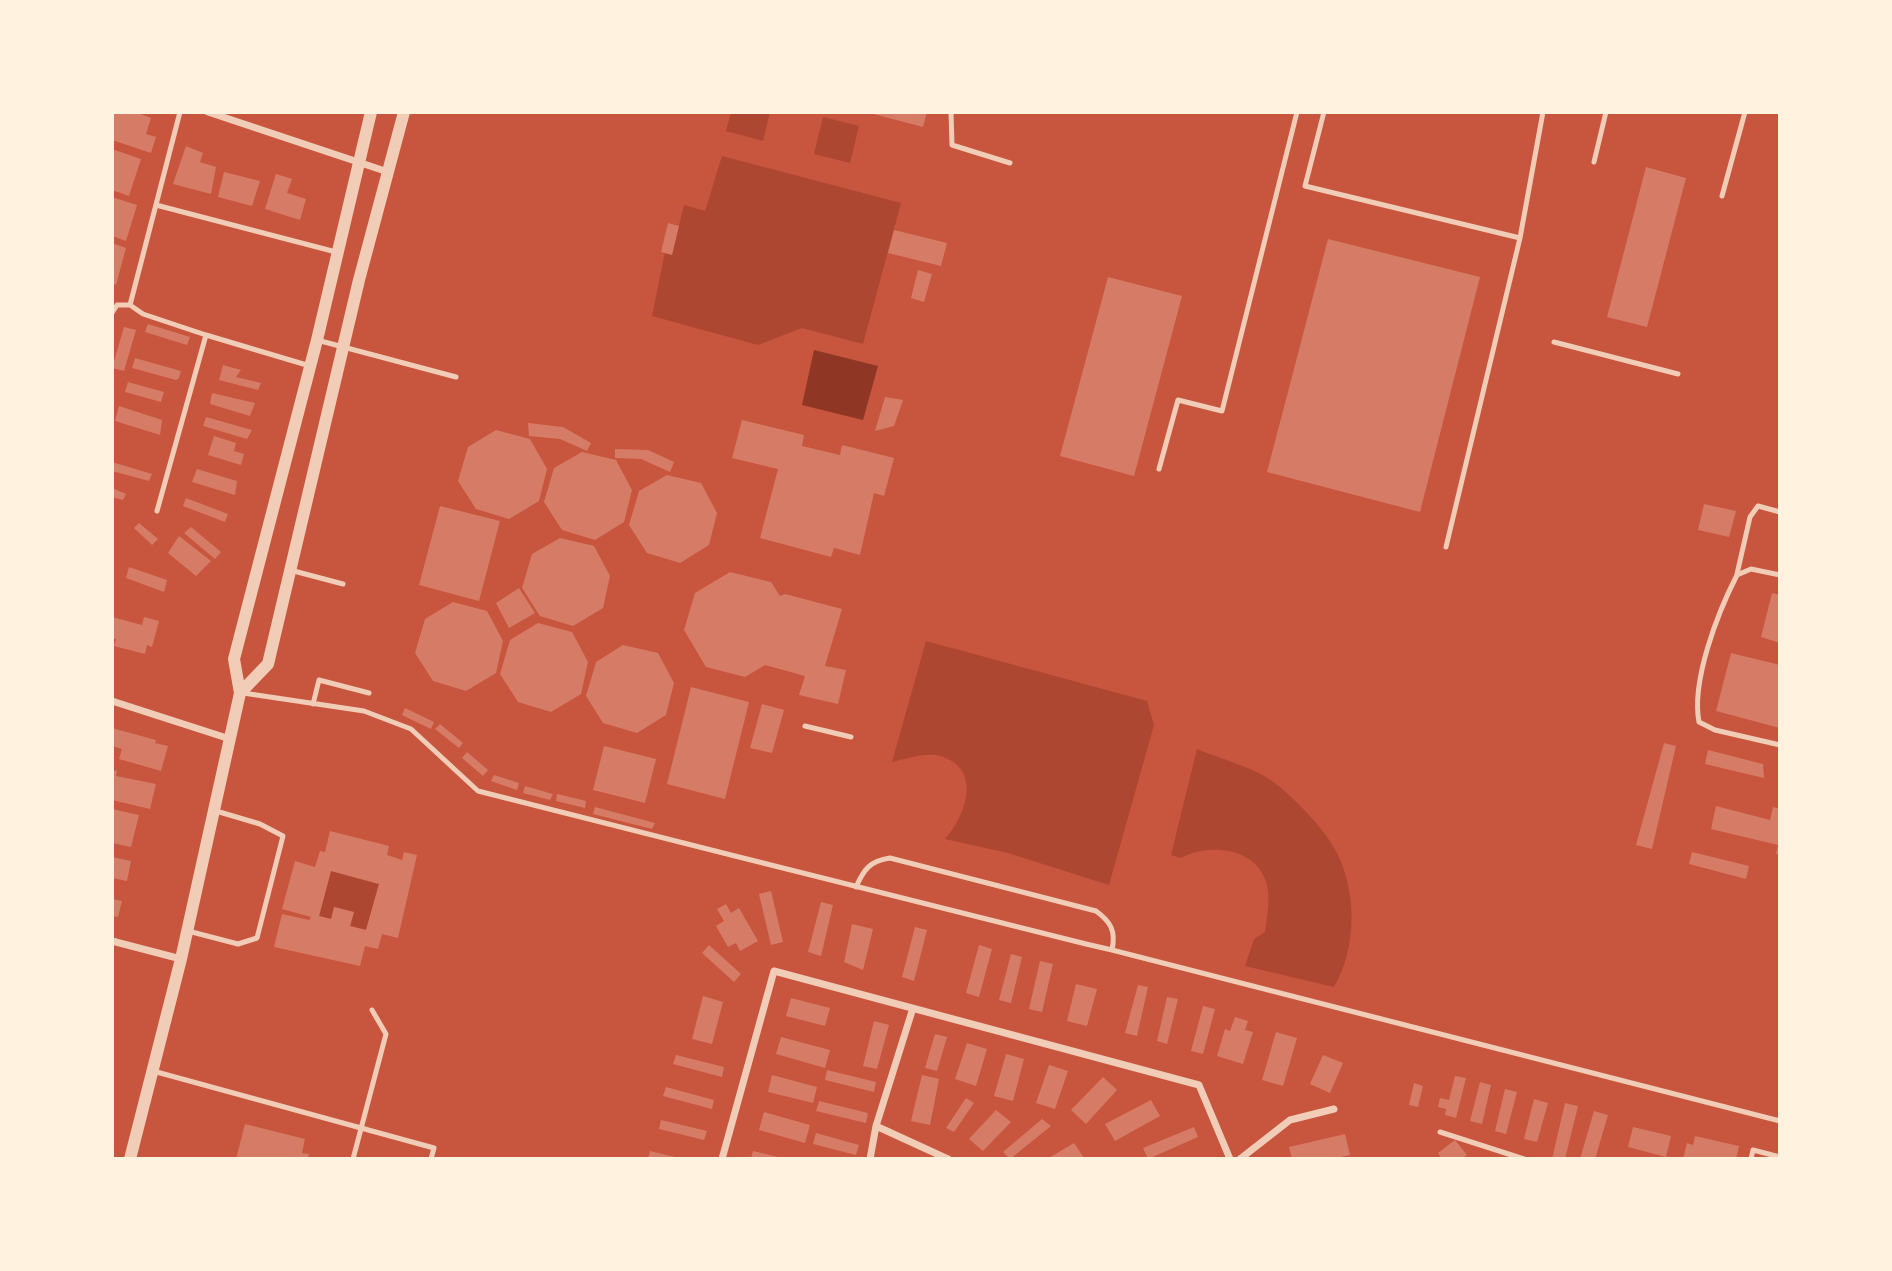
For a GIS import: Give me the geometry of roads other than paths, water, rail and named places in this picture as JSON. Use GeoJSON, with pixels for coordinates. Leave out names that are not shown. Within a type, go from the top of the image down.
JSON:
{"type":"FeatureCollection","features":[{"type":"Feature","properties":{"kind":"street"},"geometry":{"type":"LineString","coordinates":[[208,112],[388,172]]}},
{"type":"Feature","properties":{"kind":"street"},"geometry":{"type":"LineString","coordinates":[[130,1159],[188,931],[240,693],[234,659],[317,340],[371,112]]}},
{"type":"Feature","properties":{"kind":"street"},"geometry":{"type":"LineString","coordinates":[[240,693],[268,664],[343,346],[404,112]]}},
{"type":"Feature","properties":{"kind":"street"},"geometry":{"type":"LineString","coordinates":[[112,701],[230,739]]}},
{"type":"Feature","properties":{"kind":"street"},"geometry":{"type":"LineString","coordinates":[[112,941],[181,959]]}},
{"type":"Feature","properties":{"kind":"street"},"geometry":{"type":"LineString","coordinates":[[722,1159],[774,971],[1199,1085],[1230,1159]]}},
{"type":"Feature","properties":{"kind":"street"},"geometry":{"type":"LineString","coordinates":[[870,1159],[876,1126],[913,1008]]}},
{"type":"Feature","properties":{"kind":"street"},"geometry":{"type":"LineString","coordinates":[[1240,1159],[1290,1120],[1334,1108]]}},
{"type":"Feature","properties":{"kind":"street"},"geometry":{"type":"LineString","coordinates":[[876,1126],[948,1159]]}},
{"type":"Feature","properties":{"kind":"lane"},"geometry":{"type":"LineString","coordinates":[[131,304],[180,112]]}},
{"type":"Feature","properties":{"kind":"lane"},"geometry":{"type":"LineString","coordinates":[[951,112],[953,145],[1010,163]]}},
{"type":"Feature","properties":{"kind":"lane"},"geometry":{"type":"LineString","coordinates":[[1159,469],[1178,400],[1222,411],[1297,112]]}},
{"type":"Feature","properties":{"kind":"lane"},"geometry":{"type":"LineString","coordinates":[[1324,112],[1305,186],[1520,238]]}},
{"type":"Feature","properties":{"kind":"lane"},"geometry":{"type":"LineString","coordinates":[[1446,547],[1520,238],[1543,112]]}},
{"type":"Feature","properties":{"kind":"lane"},"geometry":{"type":"LineString","coordinates":[[1594,162],[1606,112]]}},
{"type":"Feature","properties":{"kind":"lane"},"geometry":{"type":"LineString","coordinates":[[1722,197],[1745,112]]}},
{"type":"Feature","properties":{"kind":"lane"},"geometry":{"type":"LineString","coordinates":[[156,205],[337,252]]}},
{"type":"Feature","properties":{"kind":"lane"},"geometry":{"type":"LineString","coordinates":[[112,313],[115,304],[131,304],[143,314],[310,366]]}},
{"type":"Feature","properties":{"kind":"lane"},"geometry":{"type":"LineString","coordinates":[[157,511],[206,335]]}},
{"type":"Feature","properties":{"kind":"lane"},"geometry":{"type":"LineString","coordinates":[[317,340],[456,377]]}},
{"type":"Feature","properties":{"kind":"lane"},"geometry":{"type":"LineString","coordinates":[[1555,342],[1678,374]]}},
{"type":"Feature","properties":{"kind":"lane"},"geometry":{"type":"LineString","coordinates":[[1780,512],[1758,506],[1750,517],[1737,575],[1704,663],[1696,705],[1699,722],[1715,730],[1780,745]]}},
{"type":"Feature","properties":{"kind":"lane"},"geometry":{"type":"LineString","coordinates":[[1737,575],[1751,569],[1780,575]]}},
{"type":"Feature","properties":{"kind":"lane"},"geometry":{"type":"LineString","coordinates":[[290,570],[343,584]]}},
{"type":"Feature","properties":{"kind":"lane"},"geometry":{"type":"LineString","coordinates":[[313,704],[319,680],[369,693]]}},
{"type":"Feature","properties":{"kind":"lane"},"geometry":{"type":"LineString","coordinates":[[240,693],[364,711],[411,729],[478,791],[1780,1121]]}},
{"type":"Feature","properties":{"kind":"lane"},"geometry":{"type":"LineString","coordinates":[[805,726],[851,737]]}},
{"type":"Feature","properties":{"kind":"lane"},"geometry":{"type":"LineString","coordinates":[[188,931],[238,944],[257,938],[283,836],[260,824],[214,810]]}},
{"type":"Feature","properties":{"kind":"lane"},"geometry":{"type":"LineString","coordinates":[[856,887],[864,870],[876,860],[890,858],[1096,911],[1109,921],[1115,938],[1112,950]]}},
{"type":"Feature","properties":{"kind":"lane"},"geometry":{"type":"LineString","coordinates":[[353,1159],[386,1034],[372,1010]]}},
{"type":"Feature","properties":{"kind":"lane"},"geometry":{"type":"LineString","coordinates":[[153,1070],[434,1148],[431,1159]]}},
{"type":"Feature","properties":{"kind":"lane"},"geometry":{"type":"LineString","coordinates":[[1440,1132],[1524,1159]]}},
{"type":"Feature","properties":{"kind":"lane"},"geometry":{"type":"LineString","coordinates":[[1751,1159],[1754,1150],[1780,1157]]}}]}
